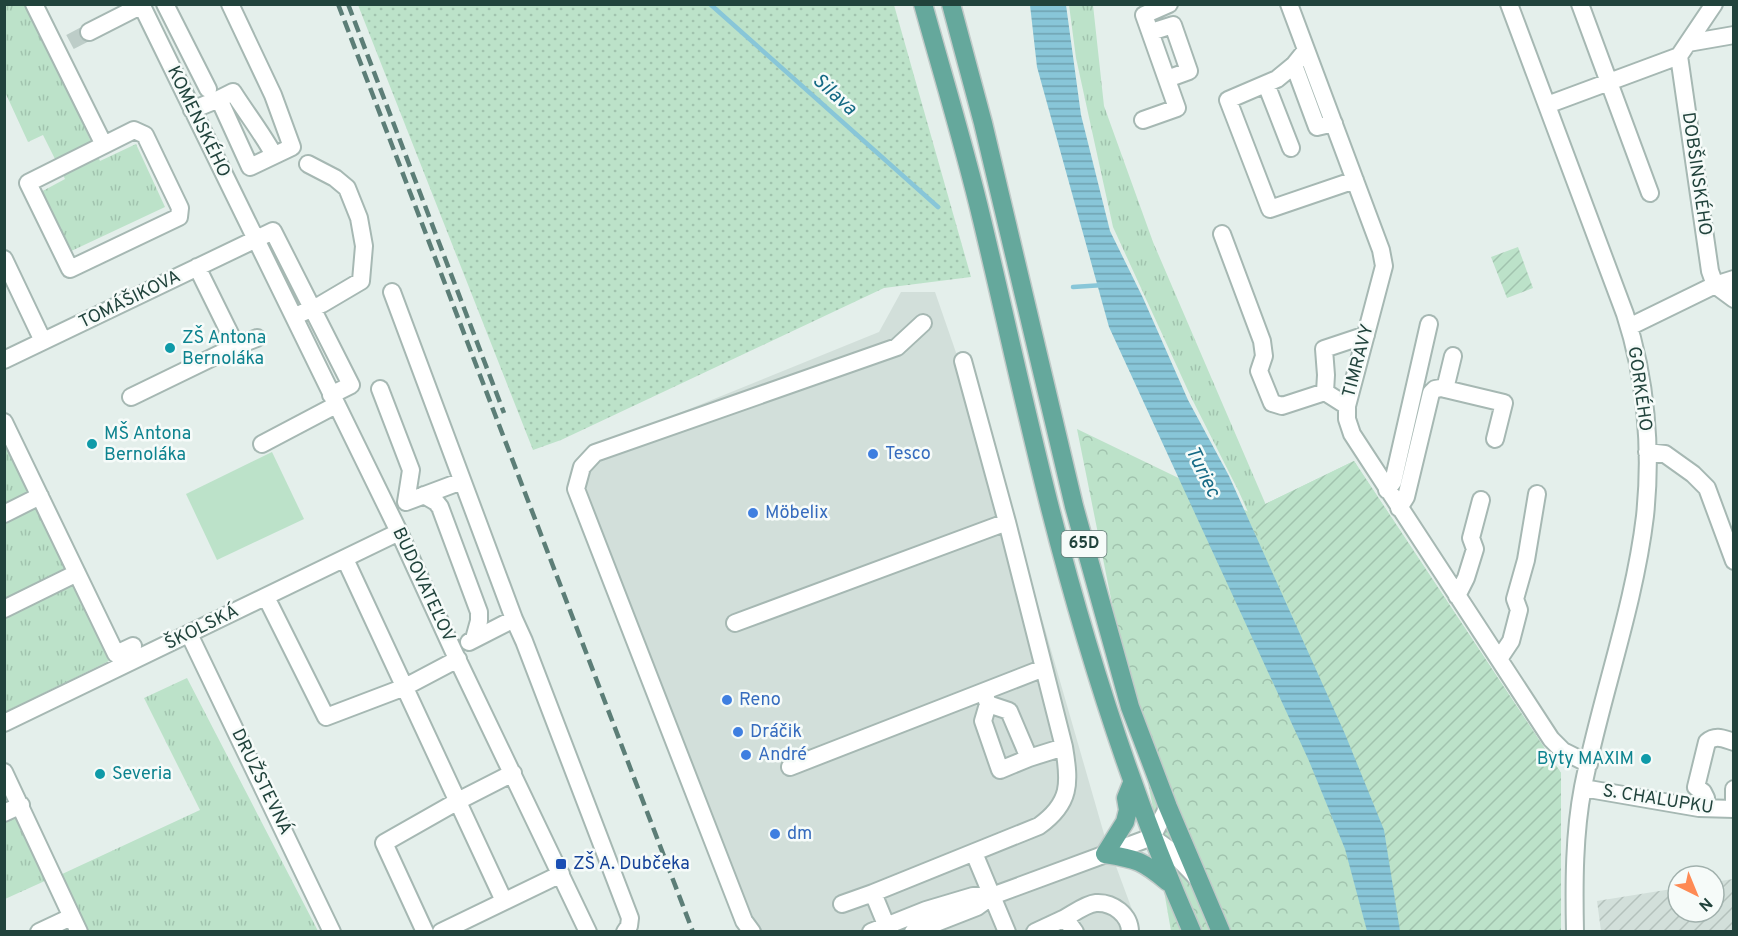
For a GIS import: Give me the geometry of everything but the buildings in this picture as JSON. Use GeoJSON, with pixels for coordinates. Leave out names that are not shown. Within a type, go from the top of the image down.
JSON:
{"type":"FeatureCollection","features":[{"type":"Feature","properties":{"kind":"main road","name":"65D"},"geometry":{"type":"LineString","coordinates":[[923,4],[981,217],[1056,530],[1086,639],[1152,837],[1192,932]]}},
{"type":"Feature","properties":{"kind":"main road","name":"65D"},"geometry":{"type":"LineString","coordinates":[[951,4],[983,123],[1074,506],[1130,707],[1168,807],[1221,932]]}},
{"type":"Feature","properties":{"kind":"main road"},"geometry":{"type":"LineString","coordinates":[[1132,781],[1126,798],[1128,810],[1125,822],[1105,854],[1136,859],[1149,866],[1172,885]]}},
{"type":"Feature","properties":{"kind":"street"},"geometry":{"type":"LineString","coordinates":[[34,4],[63,45],[104,145]]}},
{"type":"Feature","properties":{"kind":"street"},"geometry":{"type":"LineString","coordinates":[[165,4],[214,94],[250,167],[292,147],[273,95],[230,4]]}},
{"type":"Feature","properties":{"kind":"street"},"geometry":{"type":"LineString","coordinates":[[1143,120],[1177,108],[1144,15],[1169,4]]}},
{"type":"Feature","properties":{"kind":"street","name":"TIMRAVY"},"geometry":{"type":"LineString","coordinates":[[1289,4],[1381,250],[1384,266],[1347,406],[1347,419],[1352,434],[1551,739],[1563,752],[1588,764]]}},
{"type":"Feature","properties":{"kind":"street","name":"GORKÉHO"},"geometry":{"type":"LineString","coordinates":[[1509,4],[1629,327],[1642,391],[1647,452],[1644,517],[1634,580],[1583,788],[1574,864],[1575,932]]}},
{"type":"Feature","properties":{"kind":"street"},"geometry":{"type":"LineString","coordinates":[[1580,4],[1650,193]]}},
{"type":"Feature","properties":{"kind":"street"},"geometry":{"type":"LineString","coordinates":[[1684,49],[1714,4]]}},
{"type":"Feature","properties":{"kind":"street"},"geometry":{"type":"LineString","coordinates":[[89,32],[141,5]]}},
{"type":"Feature","properties":{"kind":"street","name":"KOMENSKÉHO"},"geometry":{"type":"LineString","coordinates":[[141,5],[255,240]]}},
{"type":"Feature","properties":{"kind":"street"},"geometry":{"type":"LineString","coordinates":[[1151,32],[1173,25],[1189,71],[1167,79]]}},
{"type":"Feature","properties":{"kind":"street"},"geometry":{"type":"LineString","coordinates":[[1547,105],[1684,49],[1734,35]]}},
{"type":"Feature","properties":{"kind":"street","name":"DOBŠINSKÉHO"},"geometry":{"type":"LineString","coordinates":[[1684,49],[1710,271],[1715,285]]}},
{"type":"Feature","properties":{"kind":"street"},"geometry":{"type":"LineString","coordinates":[[1306,51],[1277,80],[1228,100],[1270,209],[1355,180]]}},
{"type":"Feature","properties":{"kind":"street"},"geometry":{"type":"LineString","coordinates":[[1293,65],[1317,127],[1334,123]]}},
{"type":"Feature","properties":{"kind":"street"},"geometry":{"type":"LineString","coordinates":[[1266,84],[1291,148]]}},
{"type":"Feature","properties":{"kind":"street"},"geometry":{"type":"LineString","coordinates":[[192,110],[214,94],[233,93],[263,134],[274,155]]}},
{"type":"Feature","properties":{"kind":"street"},"geometry":{"type":"LineString","coordinates":[[134,130],[145,135],[180,208],[179,217],[70,269],[28,183],[104,145],[134,130]]}},
{"type":"Feature","properties":{"kind":"street"},"geometry":{"type":"LineString","coordinates":[[293,317],[361,281],[364,246],[359,218],[347,188],[335,178],[308,164]]}},
{"type":"Feature","properties":{"kind":"street"},"geometry":{"type":"LineString","coordinates":[[255,240],[273,231],[351,385],[334,400],[262,444]]}},
{"type":"Feature","properties":{"kind":"street"},"geometry":{"type":"LineString","coordinates":[[1222,234],[1263,341],[1264,356],[1259,370],[1272,403],[1282,406],[1325,392]]}},
{"type":"Feature","properties":{"kind":"street","name":"TOMÁŠIKOVA"},"geometry":{"type":"LineString","coordinates":[[4,360],[255,240]]}},
{"type":"Feature","properties":{"kind":"street","name":"BUDOVATEĽOV"},"geometry":{"type":"LineString","coordinates":[[255,240],[389,511],[455,655],[588,932]]}},
{"type":"Feature","properties":{"kind":"street"},"geometry":{"type":"LineString","coordinates":[[4,259],[43,341]]}},
{"type":"Feature","properties":{"kind":"street"},"geometry":{"type":"LineString","coordinates":[[197,267],[236,346]]}},
{"type":"Feature","properties":{"kind":"street"},"geometry":{"type":"LineString","coordinates":[[1629,327],[1715,285],[1734,279]]}},
{"type":"Feature","properties":{"kind":"street"},"geometry":{"type":"LineString","coordinates":[[1715,285],[1734,298]]}},
{"type":"Feature","properties":{"kind":"street"},"geometry":{"type":"LineString","coordinates":[[392,292],[514,619],[630,918],[629,926],[624,932]]}},
{"type":"Feature","properties":{"kind":"street"},"geometry":{"type":"LineString","coordinates":[[752,932],[744,921],[576,489],[582,467],[595,453],[897,347],[923,323]]}},
{"type":"Feature","properties":{"kind":"street"},"geometry":{"type":"LineString","coordinates":[[1387,490],[1393,482],[1429,324]]}},
{"type":"Feature","properties":{"kind":"street"},"geometry":{"type":"LineString","coordinates":[[1325,392],[1324,349],[1366,334]]}},
{"type":"Feature","properties":{"kind":"street"},"geometry":{"type":"LineString","coordinates":[[131,397],[257,338]]}},
{"type":"Feature","properties":{"kind":"street"},"geometry":{"type":"LineString","coordinates":[[1445,389],[1453,356]]}},
{"type":"Feature","properties":{"kind":"street"},"geometry":{"type":"LineString","coordinates":[[842,904],[1039,826],[1057,811],[1066,794],[1069,774],[1064,747],[1007,522],[963,361]]}},
{"type":"Feature","properties":{"kind":"street"},"geometry":{"type":"LineString","coordinates":[[380,389],[411,470],[406,502]]}},
{"type":"Feature","properties":{"kind":"street"},"geometry":{"type":"LineString","coordinates":[[1399,508],[1406,497],[1431,393],[1435,389],[1445,389],[1504,403],[1495,439]]}},
{"type":"Feature","properties":{"kind":"street"},"geometry":{"type":"LineString","coordinates":[[1325,392],[1347,406]]}},
{"type":"Feature","properties":{"kind":"street"},"geometry":{"type":"LineString","coordinates":[[4,422],[116,654],[133,646]]}},
{"type":"Feature","properties":{"kind":"street"},"geometry":{"type":"LineString","coordinates":[[1647,452],[1665,454],[1694,474],[1707,488],[1734,561]]}},
{"type":"Feature","properties":{"kind":"street"},"geometry":{"type":"LineString","coordinates":[[389,511],[406,502],[462,481]]}},
{"type":"Feature","properties":{"kind":"street"},"geometry":{"type":"LineString","coordinates":[[1499,659],[1511,641],[1519,610],[1515,599],[1526,560],[1537,494]]}},
{"type":"Feature","properties":{"kind":"street"},"geometry":{"type":"LineString","coordinates":[[424,495],[440,507],[479,612],[474,639]]}},
{"type":"Feature","properties":{"kind":"street"},"geometry":{"type":"LineString","coordinates":[[4,514],[40,496]]}},
{"type":"Feature","properties":{"kind":"street"},"geometry":{"type":"LineString","coordinates":[[1457,596],[1466,578],[1475,549],[1471,538],[1481,500]]}},
{"type":"Feature","properties":{"kind":"street"},"geometry":{"type":"LineString","coordinates":[[735,623],[1007,522]]}},
{"type":"Feature","properties":{"kind":"street","name":"ŠKOLSKÁ"},"geometry":{"type":"LineString","coordinates":[[4,723],[399,532]]}},
{"type":"Feature","properties":{"kind":"street"},"geometry":{"type":"LineString","coordinates":[[345,559],[504,902]]}},
{"type":"Feature","properties":{"kind":"street"},"geometry":{"type":"LineString","coordinates":[[4,609],[77,573]]}},
{"type":"Feature","properties":{"kind":"street"},"geometry":{"type":"LineString","coordinates":[[266,597],[326,717],[405,687],[455,655],[474,639],[514,619]]}},
{"type":"Feature","properties":{"kind":"street","name":"DRUŽSTEVNÁ"},"geometry":{"type":"LineString","coordinates":[[189,634],[332,932]]}},
{"type":"Feature","properties":{"kind":"street"},"geometry":{"type":"LineString","coordinates":[[790,767],[986,698],[1044,668]]}},
{"type":"Feature","properties":{"kind":"street"},"geometry":{"type":"LineString","coordinates":[[986,698],[983,721],[1000,770],[1064,747]]}},
{"type":"Feature","properties":{"kind":"street"},"geometry":{"type":"LineString","coordinates":[[986,698],[1009,711],[1020,762]]}},
{"type":"Feature","properties":{"kind":"street"},"geometry":{"type":"LineString","coordinates":[[1704,808],[1706,798],[1703,792],[1696,787],[1707,742],[1712,738],[1720,737],[1734,742]]}},
{"type":"Feature","properties":{"kind":"street"},"geometry":{"type":"LineString","coordinates":[[4,772],[75,924],[39,932]]}},
{"type":"Feature","properties":{"kind":"street"},"geometry":{"type":"LineString","coordinates":[[425,932],[384,843],[513,773]]}},
{"type":"Feature","properties":{"kind":"street","name":"S. CHALUPKU"},"geometry":{"type":"LineString","coordinates":[[1583,788],[1704,808],[1734,809]]}},
{"type":"Feature","properties":{"kind":"street"},"geometry":{"type":"LineString","coordinates":[[1734,789],[1734,801]]}},
{"type":"Feature","properties":{"kind":"street"},"geometry":{"type":"LineString","coordinates":[[4,813],[21,805]]}},
{"type":"Feature","properties":{"kind":"street"},"geometry":{"type":"LineString","coordinates":[[913,932],[977,907],[992,896],[1152,837],[1168,807]]}},
{"type":"Feature","properties":{"kind":"street"},"geometry":{"type":"LineString","coordinates":[[1152,837],[1170,850],[1199,880]]}},
{"type":"Feature","properties":{"kind":"street"},"geometry":{"type":"LineString","coordinates":[[974,853],[1007,932]]}},
{"type":"Feature","properties":{"kind":"street"},"geometry":{"type":"LineString","coordinates":[[441,932],[561,874]]}},
{"type":"Feature","properties":{"kind":"street"},"geometry":{"type":"LineString","coordinates":[[873,893],[882,930],[973,896],[992,896]]}},
{"type":"Feature","properties":{"kind":"street"},"geometry":{"type":"LineString","coordinates":[[1035,932],[1070,925],[1089,905],[1097,903],[1107,904],[1126,916],[1130,924],[1130,932]]}},
{"type":"Feature","properties":{"kind":"shaded area"},"geometry":{"type":"Polygon","coordinates":[[[901,292],[935,292],[1011,511],[1104,834],[1140,931],[742,931],[574,465],[593,448],[879,332],[901,292]]]}},
{"type":"Feature","properties":{"kind":"shaded area"},"geometry":{"type":"Polygon","coordinates":[[[1733,879],[1733,931],[1601,931],[1597,901],[1666,890],[1666,924],[1726,924],[1726,880],[1733,879]]]}},
{"type":"Feature","properties":{"kind":"green space"},"geometry":{"type":"Polygon","coordinates":[[[4,5],[28,5],[100,161],[136,144],[165,207],[67,253],[39,193],[65,179],[43,135],[28,142],[5,92],[4,5]]]}},
{"type":"Feature","properties":{"kind":"green space"},"geometry":{"type":"Polygon","coordinates":[[[358,5],[894,5],[971,277],[884,288],[561,440],[533,450],[358,5]]]}},
{"type":"Feature","properties":{"kind":"green space"},"geometry":{"type":"Polygon","coordinates":[[[1069,5],[1093,5],[1104,106],[1153,242],[1293,568],[1380,751],[1400,931],[1384,830],[1372,789],[1239,492],[1191,397],[1113,227],[1076,58],[1069,5]]]}},
{"type":"Feature","properties":{"kind":"green space"},"geometry":{"type":"Polygon","coordinates":[[[1518,247],[1533,288],[1507,298],[1491,257],[1518,247]]]}},
{"type":"Feature","properties":{"kind":"green space"},"geometry":{"type":"Polygon","coordinates":[[[1077,429],[1249,512],[1354,461],[1561,773],[1561,931],[1171,931],[1152,822],[1153,808],[1077,429]]]}},
{"type":"Feature","properties":{"kind":"green space"},"geometry":{"type":"Polygon","coordinates":[[[4,441],[109,661],[5,712],[4,712],[4,441]]]}},
{"type":"Feature","properties":{"kind":"green space"},"geometry":{"type":"Polygon","coordinates":[[[272,452],[304,519],[217,560],[186,494],[272,452]]]}},
{"type":"Feature","properties":{"kind":"green space"},"geometry":{"type":"Polygon","coordinates":[[[1354,461],[1561,773],[1561,931],[1400,931],[1383,830],[1249,512],[1354,461]]]}},
{"type":"Feature","properties":{"kind":"green space"},"geometry":{"type":"Polygon","coordinates":[[[187,678],[318,931],[87,931],[60,875],[200,810],[144,698],[187,678]]]}},
{"type":"Feature","properties":{"kind":"green space"},"geometry":{"type":"Polygon","coordinates":[[[16,816],[47,880],[5,899],[4,821],[16,816]]]}},
{"type":"Feature","properties":{"kind":"water","name":"Turiec"},"geometry":{"type":"Polygon","coordinates":[[[1030,5],[1066,5],[1081,115],[1110,231],[1143,298],[1188,400],[1229,476],[1345,734],[1384,830],[1400,931],[1367,931],[1345,849],[1309,761],[1109,327],[1037,67],[1030,5]]]}},
{"type":"Feature","properties":{"kind":"waterway","name":"Silava"},"geometry":{"type":"LineString","coordinates":[[710,4],[938,207]]}},
{"type":"Feature","properties":{"kind":"waterway","name":"Silava"},"geometry":{"type":"LineString","coordinates":[[1073,287],[1104,285]]}},
{"type":"Feature","properties":{"kind":"tunnel"},"geometry":{"type":"LineString","coordinates":[[70,42],[89,32]]}},
{"type":"Feature","properties":{"kind":"railway"},"geometry":{"type":"LineString","coordinates":[[338,4],[693,932]]}},
{"type":"Feature","properties":{"kind":"railway"},"geometry":{"type":"LineString","coordinates":[[348,4],[504,413]]}},
{"type":"Feature","properties":{"kind":"place","name":"ZŠ Antona Bernoláka"},"geometry":{"type":"Point","coordinates":[170,348]}},
{"type":"Feature","properties":{"kind":"place","name":"MŠ Antona Bernoláka"},"geometry":{"type":"Point","coordinates":[92,444]}},
{"type":"Feature","properties":{"kind":"place","name":"Tesco"},"geometry":{"type":"Point","coordinates":[873,454]}},
{"type":"Feature","properties":{"kind":"place","name":"Möbelix"},"geometry":{"type":"Point","coordinates":[753,513]}},
{"type":"Feature","properties":{"kind":"place","name":"Reno"},"geometry":{"type":"Point","coordinates":[727,700]}},
{"type":"Feature","properties":{"kind":"place","name":"Dráčik"},"geometry":{"type":"Point","coordinates":[738,732]}},
{"type":"Feature","properties":{"kind":"place","name":"André"},"geometry":{"type":"Point","coordinates":[746,755]}},
{"type":"Feature","properties":{"kind":"place","name":"Byty MAXIM"},"geometry":{"type":"Point","coordinates":[1646,759]}},
{"type":"Feature","properties":{"kind":"place","name":"Severia"},"geometry":{"type":"Point","coordinates":[100,774]}},
{"type":"Feature","properties":{"kind":"place","name":"dm"},"geometry":{"type":"Point","coordinates":[775,834]}},
{"type":"Feature","properties":{"kind":"place","name":"ZŠ A. Dubčeka"},"geometry":{"type":"Point","coordinates":[561,864]}}]}
